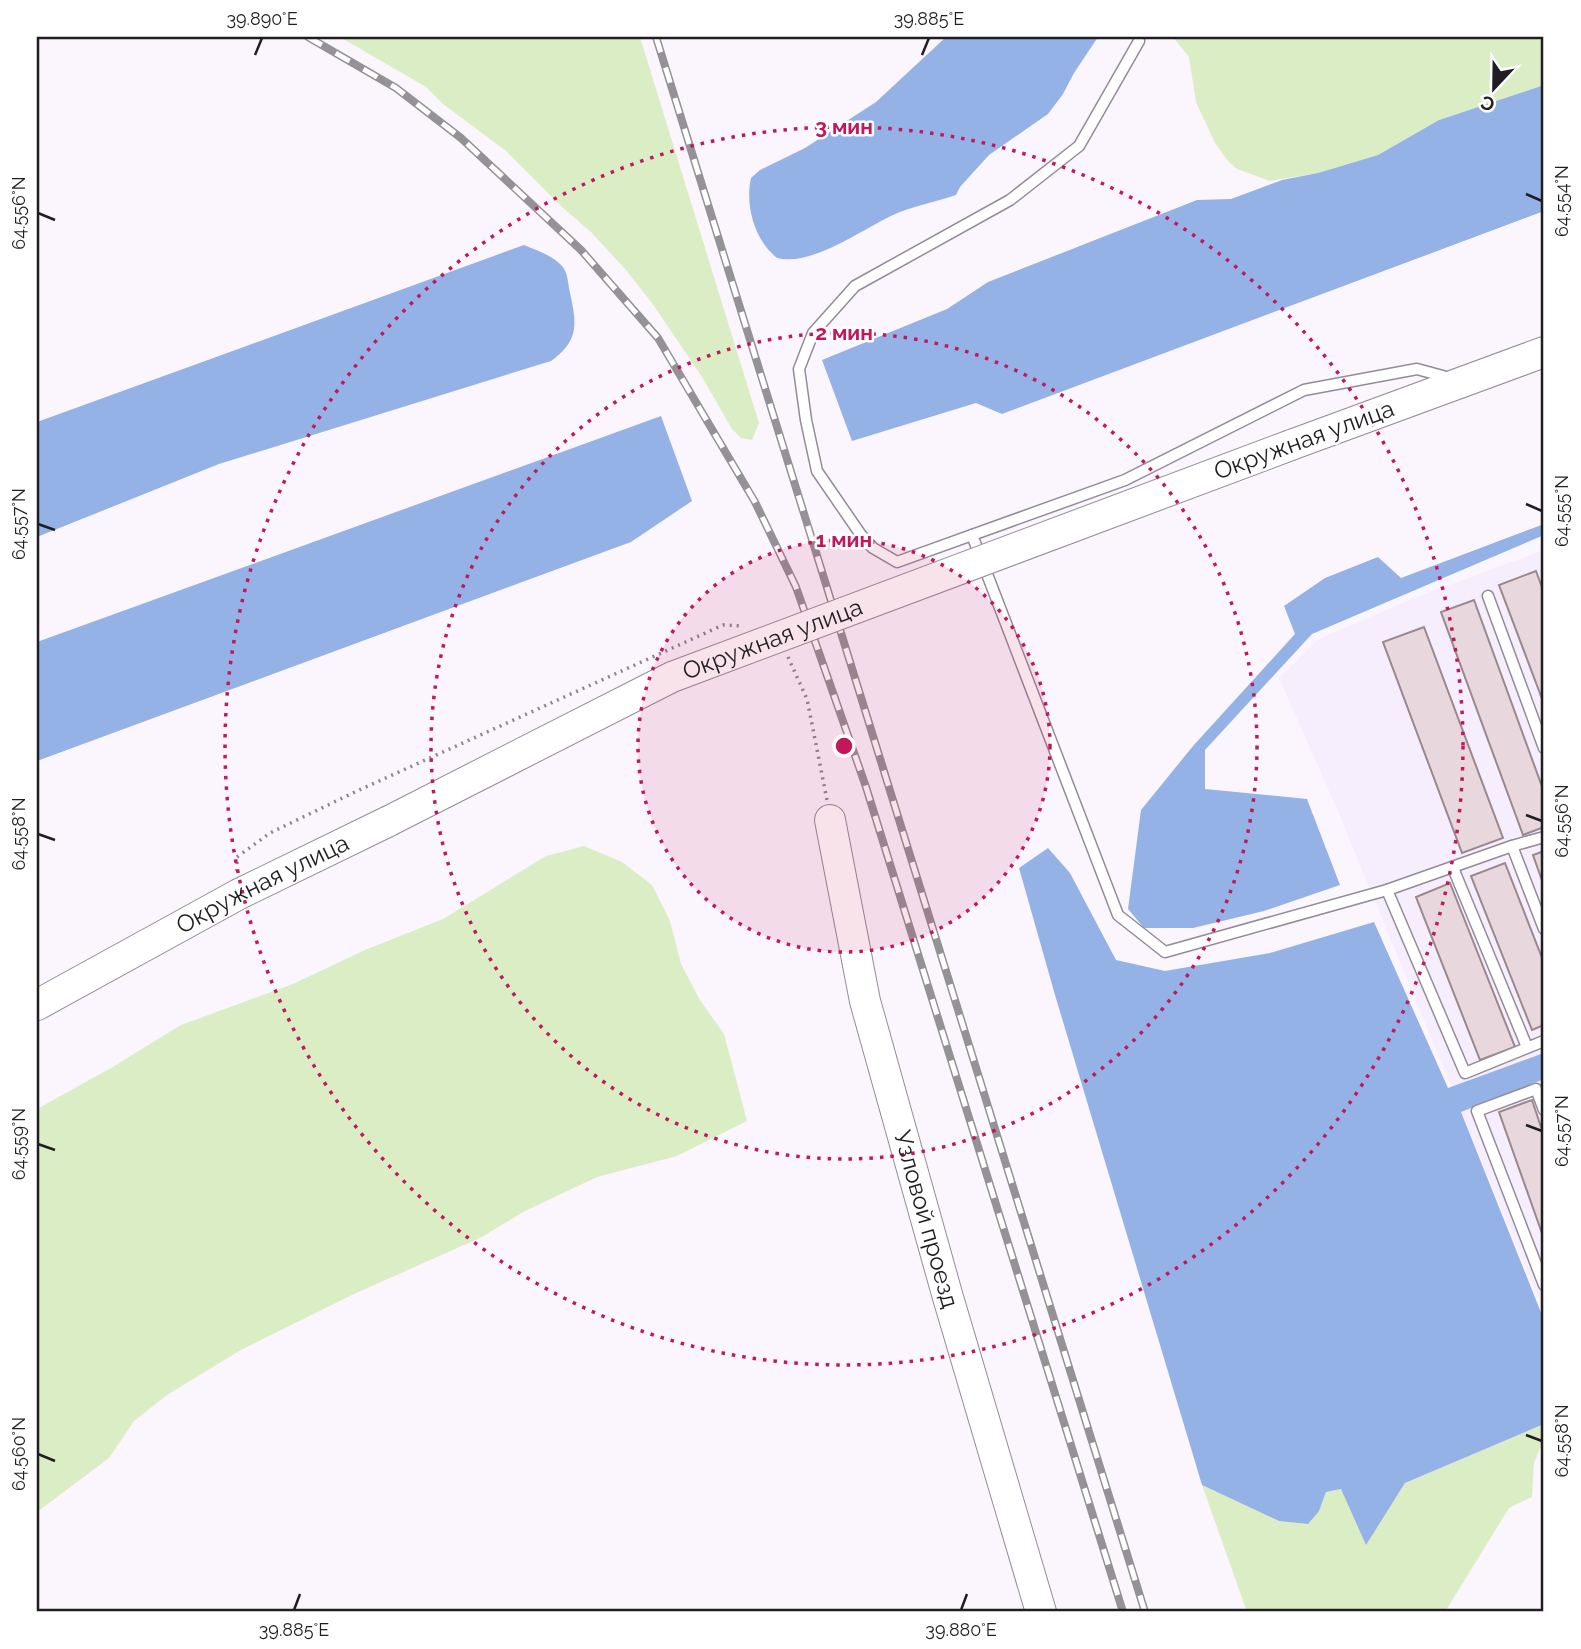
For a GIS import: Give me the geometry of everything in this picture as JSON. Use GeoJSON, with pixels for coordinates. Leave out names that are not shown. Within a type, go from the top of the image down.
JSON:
{"type":"FeatureCollection","features":[{"type":"Feature","properties":{"kind":"main road","name":"Окружная улица"},"geometry":{"type":"LineString","coordinates":[[37,1005],[239,894],[673,677],[976,548],[1290,444],[1544,352]]}},
{"type":"Feature","properties":{"kind":"main road","name":"Узловой проезд"},"geometry":{"type":"LineString","coordinates":[[830,820],[866,1001],[947,1294],[1041,1612]]}},
{"type":"Feature","properties":{"kind":"lane"},"geometry":{"type":"LineString","coordinates":[[1139,41],[1079,146],[1010,200],[855,286],[813,333],[799,369],[817,471],[873,548],[897,562],[976,548],[1125,480],[1304,390],[1417,369],[1463,382]]}},
{"type":"Feature","properties":{"kind":"lane"},"geometry":{"type":"LineString","coordinates":[[976,548],[1118,915],[1165,952],[1388,890],[1544,837]]}},
{"type":"Feature","properties":{"kind":"lane"},"geometry":{"type":"LineString","coordinates":[[1488,596],[1544,748]]}},
{"type":"Feature","properties":{"kind":"lane"},"geometry":{"type":"LineString","coordinates":[[1512,846],[1544,929]]}},
{"type":"Feature","properties":{"kind":"lane"},"geometry":{"type":"LineString","coordinates":[[1453,868],[1527,1047]]}},
{"type":"Feature","properties":{"kind":"lane"},"geometry":{"type":"LineString","coordinates":[[1388,890],[1465,1073],[1544,1041]]}},
{"type":"Feature","properties":{"kind":"lane"},"geometry":{"type":"LineString","coordinates":[[1544,1110],[1540,1087],[1478,1111],[1544,1285]]}},
{"type":"Feature","properties":{"kind":"shaded area"},"geometry":{"type":"Polygon","coordinates":[[[1544,550],[1544,1312],[1337,809],[1279,678],[1319,639],[1414,598],[1544,550]]]}},
{"type":"Feature","properties":{"kind":"green space"},"geometry":{"type":"Polygon","coordinates":[[[340,37],[640,37],[759,423],[752,440],[741,438],[732,429],[702,377],[652,303],[591,232],[506,151],[443,104],[426,87],[340,37]]]}},
{"type":"Feature","properties":{"kind":"green space"},"geometry":{"type":"Polygon","coordinates":[[[1173,37],[1544,37],[1544,85],[1439,120],[1378,155],[1318,173],[1270,181],[1237,169],[1215,143],[1196,102],[1189,57],[1173,37]]]}},
{"type":"Feature","properties":{"kind":"green space"},"geometry":{"type":"Polygon","coordinates":[[[584,846],[622,862],[652,885],[670,921],[681,964],[700,1000],[724,1034],[747,1121],[677,1156],[597,1177],[525,1211],[482,1237],[354,1294],[239,1351],[167,1395],[134,1421],[109,1458],[37,1512],[37,1109],[181,1025],[293,984],[365,950],[443,919],[546,856],[584,846]]]}},
{"type":"Feature","properties":{"kind":"green space"},"geometry":{"type":"Polygon","coordinates":[[[1544,1424],[1544,1439],[1534,1463],[1532,1497],[1509,1508],[1445,1612],[1247,1612],[1202,1485],[1279,1521],[1319,1511],[1326,1492],[1342,1489],[1366,1544],[1405,1483],[1544,1424]]]}},
{"type":"Feature","properties":{"kind":"water"},"geometry":{"type":"Polygon","coordinates":[[[946,37],[1098,37],[1048,114],[989,155],[956,195],[893,215],[821,252],[791,259],[777,258],[762,242],[753,221],[749,199],[751,178],[760,170],[805,148],[876,102],[946,37]]]}},
{"type":"Feature","properties":{"kind":"water"},"geometry":{"type":"Polygon","coordinates":[[[1544,85],[1544,211],[1002,414],[976,403],[852,441],[822,360],[947,309],[988,282],[1197,200],[1231,199],[1282,180],[1318,173],[1378,155],[1439,120],[1544,85]]]}},
{"type":"Feature","properties":{"kind":"water"},"geometry":{"type":"Polygon","coordinates":[[[524,245],[558,262],[568,279],[574,331],[567,346],[551,361],[219,464],[37,537],[37,422],[524,245]]]}},
{"type":"Feature","properties":{"kind":"water"},"geometry":{"type":"Polygon","coordinates":[[[661,416],[692,501],[631,542],[37,761],[37,642],[661,416]]]}},
{"type":"Feature","properties":{"kind":"water"},"geometry":{"type":"Polygon","coordinates":[[[1544,524],[1544,535],[1312,634],[1205,750],[1205,789],[1307,799],[1340,885],[1264,911],[1193,928],[1144,928],[1128,909],[1141,810],[1193,746],[1295,634],[1284,606],[1325,578],[1378,557],[1401,578],[1544,524]]]}},
{"type":"Feature","properties":{"kind":"water"},"geometry":{"type":"Polygon","coordinates":[[[1048,848],[1070,873],[1116,960],[1165,971],[1270,953],[1374,922],[1448,1088],[1544,1053],[1544,1079],[1461,1112],[1544,1320],[1544,1424],[1405,1483],[1366,1545],[1341,1489],[1326,1492],[1319,1511],[1308,1524],[1279,1521],[1202,1485],[1019,868],[1048,848]]]}},
{"type":"Feature","properties":{"kind":"building"},"geometry":{"type":"Polygon","coordinates":[[[1536,571],[1544,593],[1544,704],[1499,585],[1536,571]]]}},
{"type":"Feature","properties":{"kind":"building"},"geometry":{"type":"Polygon","coordinates":[[[1474,600],[1544,792],[1544,827],[1523,835],[1441,612],[1474,600]]]}},
{"type":"Feature","properties":{"kind":"building"},"geometry":{"type":"Polygon","coordinates":[[[1424,627],[1503,838],[1462,853],[1383,642],[1424,627]]]}},
{"type":"Feature","properties":{"kind":"building"},"geometry":{"type":"Polygon","coordinates":[[[1544,851],[1544,886],[1533,855],[1544,851]]]}},
{"type":"Feature","properties":{"kind":"building"},"geometry":{"type":"Polygon","coordinates":[[[1505,863],[1544,963],[1544,1025],[1532,1030],[1471,876],[1505,863]]]}},
{"type":"Feature","properties":{"kind":"building"},"geometry":{"type":"Polygon","coordinates":[[[1450,883],[1515,1047],[1480,1060],[1416,897],[1450,883]]]}},
{"type":"Feature","properties":{"kind":"building"},"geometry":{"type":"Polygon","coordinates":[[[1532,1100],[1544,1136],[1544,1239],[1499,1112],[1532,1100]]]}},
{"type":"Feature","properties":{"kind":"railway"},"geometry":{"type":"LineString","coordinates":[[308,37],[396,88],[461,138],[581,250],[658,338],[755,502],[796,587],[866,787],[1123,1612]]}},
{"type":"Feature","properties":{"kind":"railway"},"geometry":{"type":"LineString","coordinates":[[656,37],[1145,1612]]}}]}
